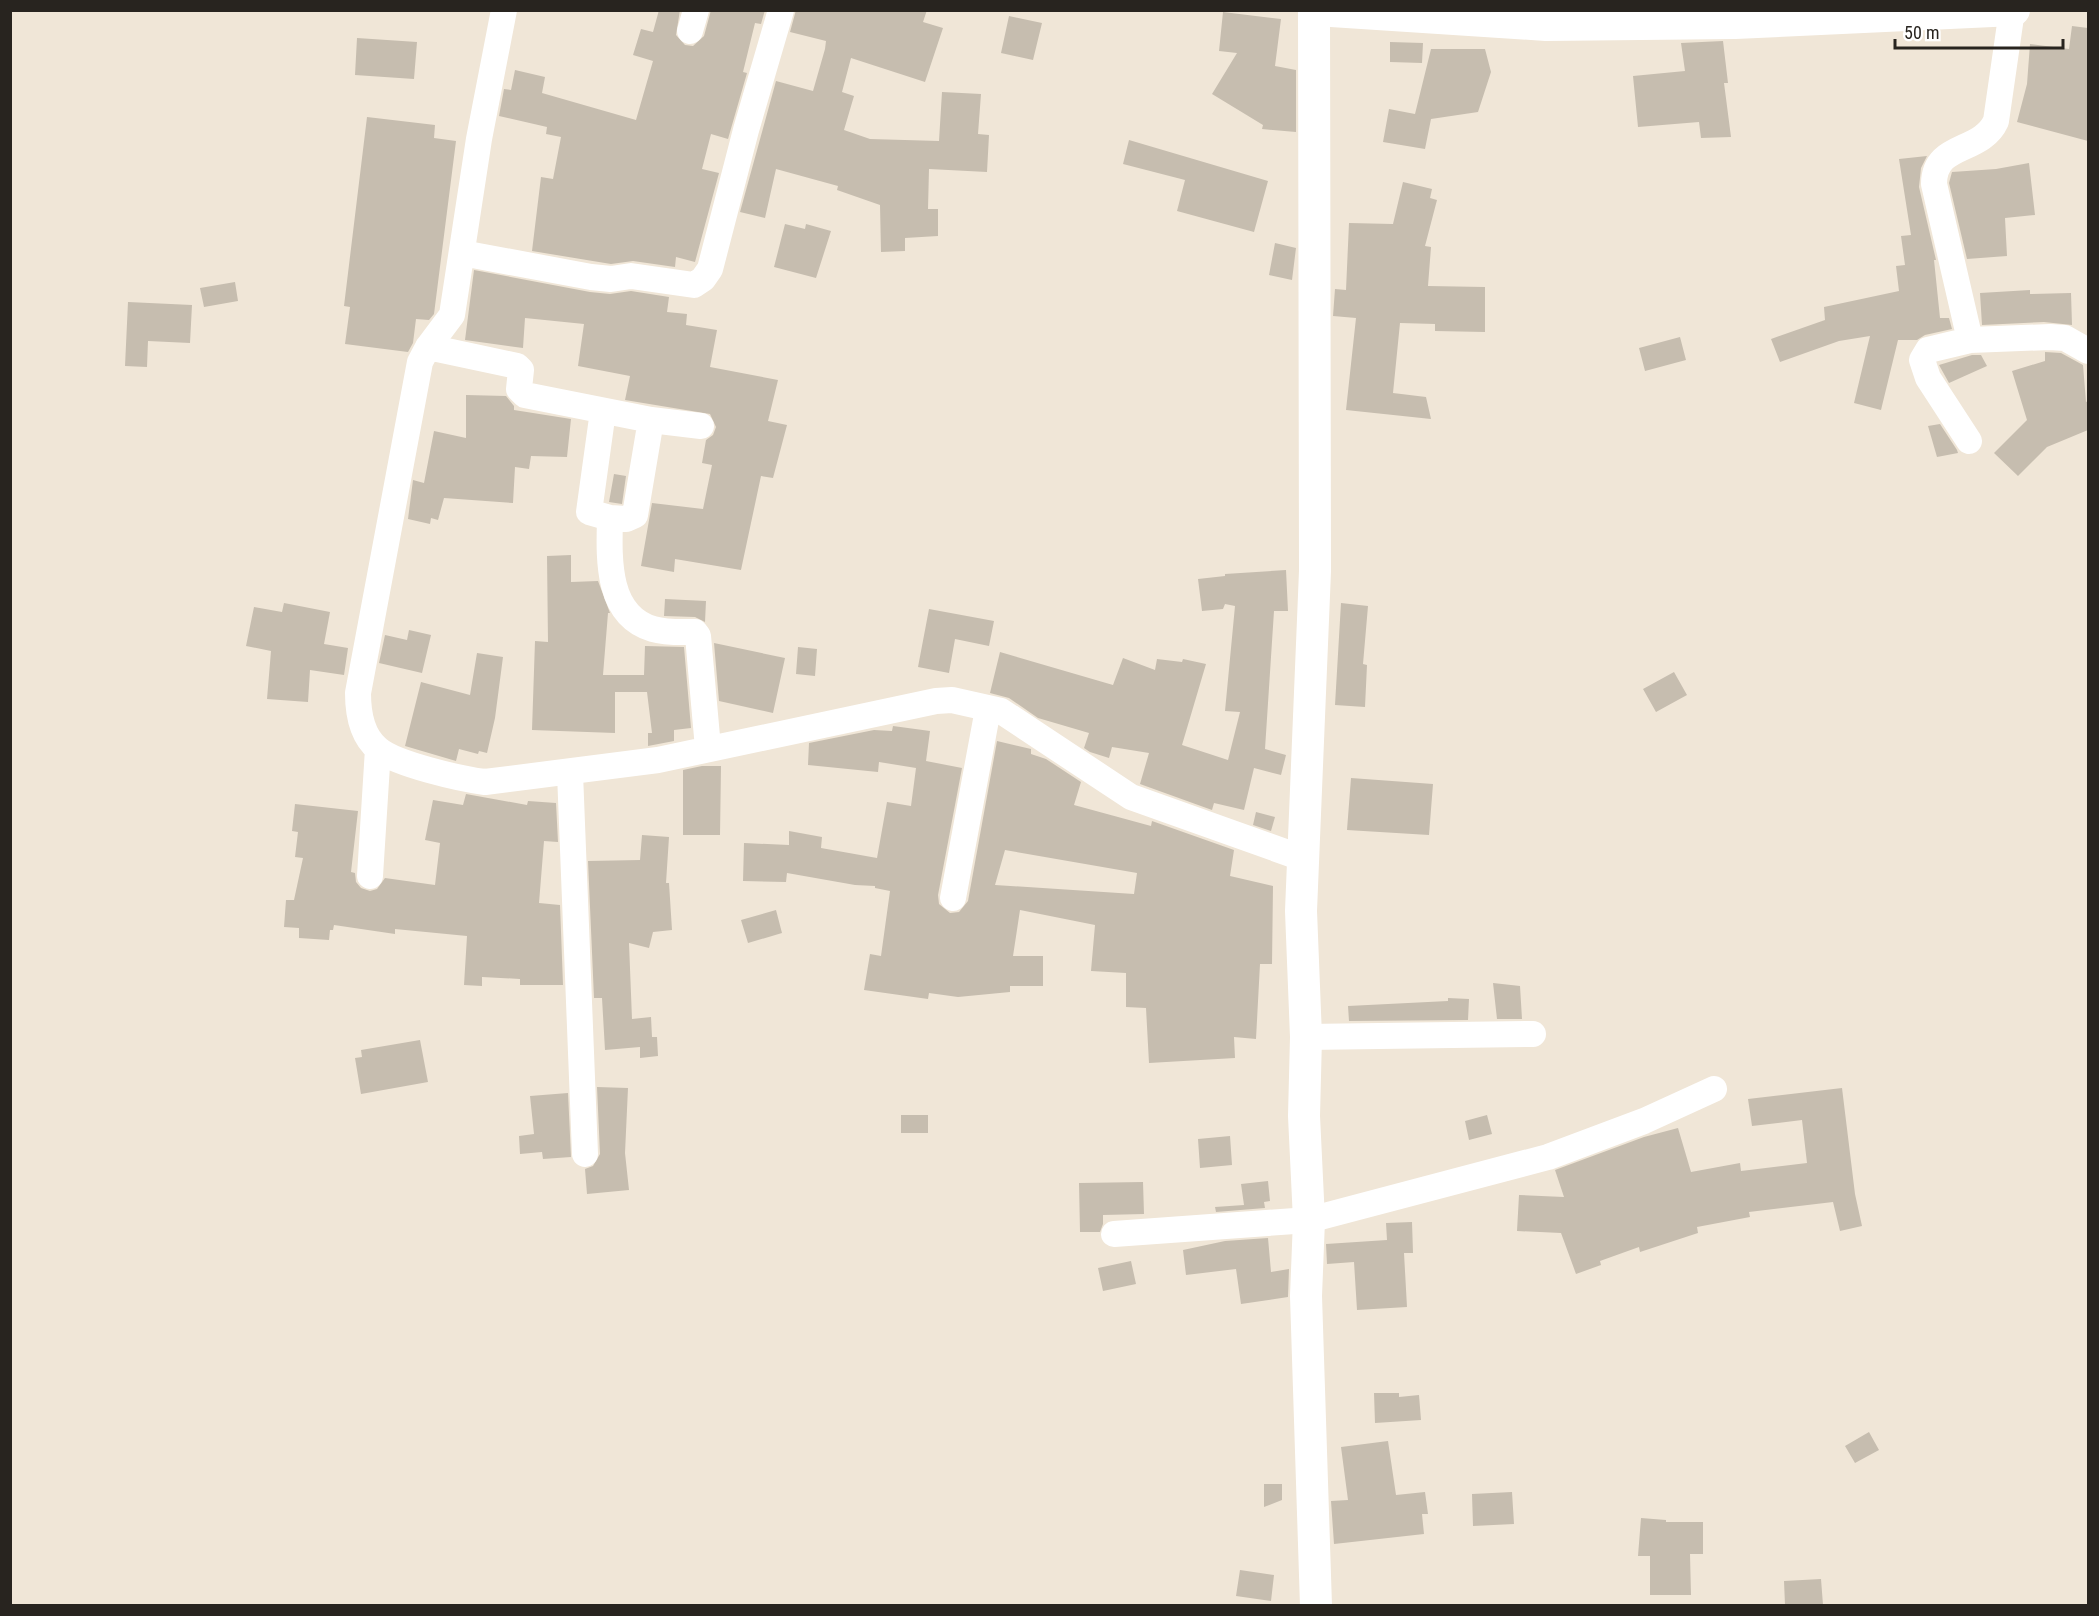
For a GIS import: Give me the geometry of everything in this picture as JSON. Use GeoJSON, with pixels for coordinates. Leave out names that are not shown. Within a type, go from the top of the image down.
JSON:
{"type":"FeatureCollection","features":[{"type":"Feature","properties":{"kind":"street"},"geometry":{"type":"LineString","coordinates":[[504,10],[479,139],[452,315],[428,347],[420,362],[358,693],[358,709],[362,725],[378,749],[391,757],[462,779],[485,782],[658,760],[936,701],[952,700],[1001,711],[1131,797],[1302,858]]}},
{"type":"Feature","properties":{"kind":"street"},"geometry":{"type":"LineString","coordinates":[[462,253],[591,277],[611,279],[631,276],[694,285],[703,279],[710,269],[718,242],[746,130],[781,10]]}},
{"type":"Feature","properties":{"kind":"street"},"geometry":{"type":"LineString","coordinates":[[1316,1605],[1306,1296],[1309,1220],[1304,1116],[1306,1037],[1301,911],[1315,571],[1315,10],[1546,25],[1735,23],[2013,11],[1996,121],[1984,138],[1946,156],[1938,163],[1934,175],[1934,184],[1970,340]]}},
{"type":"Feature","properties":{"kind":"street"},"geometry":{"type":"LineString","coordinates":[[1969,441],[1929,378],[1922,360],[1928,350],[1970,340],[2050,336],[2065,338],[2088,351]]}},
{"type":"Feature","properties":{"kind":"street"},"geometry":{"type":"LineString","coordinates":[[428,347],[517,366],[521,370],[519,389],[525,395],[651,420],[701,426]]}},
{"type":"Feature","properties":{"kind":"street"},"geometry":{"type":"LineString","coordinates":[[603,411],[589,512],[610,518],[626,519],[635,515],[651,420]]}},
{"type":"Feature","properties":{"kind":"street"},"geometry":{"type":"LineString","coordinates":[[610,518],[609,557],[615,590],[621,605],[636,623],[655,630],[695,632],[698,636],[708,748]]}},
{"type":"Feature","properties":{"kind":"street"},"geometry":{"type":"LineString","coordinates":[[953,898],[988,709]]}},
{"type":"Feature","properties":{"kind":"street"},"geometry":{"type":"LineString","coordinates":[[370,876],[378,749]]}},
{"type":"Feature","properties":{"kind":"street"},"geometry":{"type":"LineString","coordinates":[[570,773],[585,1154]]}},
{"type":"Feature","properties":{"kind":"street"},"geometry":{"type":"LineString","coordinates":[[1306,1037],[1533,1034]]}},
{"type":"Feature","properties":{"kind":"street"},"geometry":{"type":"LineString","coordinates":[[1114,1234],[1309,1220],[1548,1158],[1644,1121],[1714,1089]]}},
{"type":"Feature","properties":{"kind":"building"},"geometry":{"type":"Polygon","coordinates":[[[659,10],[680,10],[676,35],[685,45],[693,46],[704,36],[711,10],[765,10],[761,24],[755,23],[743,72],[747,73],[728,139],[711,134],[702,169],[719,173],[695,262],[676,257],[675,267],[633,261],[611,264],[532,251],[541,177],[553,179],[561,137],[546,134],[547,127],[499,116],[504,89],[511,90],[515,70],[545,77],[542,93],[636,120],[653,61],[633,55],[641,29],[653,32],[659,10]]]}},
{"type":"Feature","properties":{"kind":"building"},"geometry":{"type":"Polygon","coordinates":[[[796,10],[927,10],[923,22],[943,28],[925,82],[851,58],[842,92],[854,96],[844,130],[870,139],[939,141],[942,92],[981,94],[978,134],[989,135],[987,172],[929,169],[928,209],[938,209],[938,236],[905,238],[905,251],[881,252],[880,205],[837,190],[838,186],[776,169],[765,218],[740,212],[776,81],[813,91],[825,49],[826,41],[790,32],[796,10]]]}},
{"type":"Feature","properties":{"kind":"building"},"geometry":{"type":"Polygon","coordinates":[[[1223,12],[1281,19],[1275,66],[1296,70],[1296,132],[1262,129],[1263,125],[1212,94],[1237,53],[1219,51],[1223,12]]]}},
{"type":"Feature","properties":{"kind":"building"},"geometry":{"type":"Polygon","coordinates":[[[1009,16],[1042,23],[1033,60],[1001,53],[1009,16]]]}},
{"type":"Feature","properties":{"kind":"building"},"geometry":{"type":"Polygon","coordinates":[[[2072,26],[2088,28],[2088,141],[2017,122],[2027,84],[2030,44],[2069,49],[2072,26]]]}},
{"type":"Feature","properties":{"kind":"building"},"geometry":{"type":"Polygon","coordinates":[[[357,38],[417,42],[414,79],[355,75],[357,38]]]}},
{"type":"Feature","properties":{"kind":"building"},"geometry":{"type":"Polygon","coordinates":[[[1723,41],[1728,83],[1724,83],[1731,137],[1701,138],[1699,122],[1638,127],[1633,76],[1685,71],[1681,43],[1723,41]]]}},
{"type":"Feature","properties":{"kind":"building"},"geometry":{"type":"Polygon","coordinates":[[[1390,42],[1423,43],[1422,63],[1390,62],[1390,42]]]}},
{"type":"Feature","properties":{"kind":"building"},"geometry":{"type":"Polygon","coordinates":[[[1431,49],[1485,49],[1491,72],[1478,112],[1431,119],[1425,149],[1383,142],[1389,109],[1415,114],[1431,49]]]}},
{"type":"Feature","properties":{"kind":"building"},"geometry":{"type":"Polygon","coordinates":[[[367,117],[435,125],[434,138],[456,141],[434,314],[429,320],[416,319],[413,343],[408,352],[345,344],[350,307],[344,306],[367,117]]]}},
{"type":"Feature","properties":{"kind":"building"},"geometry":{"type":"Polygon","coordinates":[[[1129,140],[1268,181],[1254,232],[1177,211],[1185,180],[1123,164],[1129,140]]]}},
{"type":"Feature","properties":{"kind":"building"},"geometry":{"type":"Polygon","coordinates":[[[1927,156],[1921,168],[1919,187],[1936,260],[1934,260],[1940,318],[1949,318],[1952,329],[1925,335],[1917,340],[1898,340],[1881,410],[1854,403],[1870,336],[1839,341],[1780,362],[1771,339],[1825,320],[1824,307],[1899,291],[1896,266],[1905,265],[1901,236],[1911,235],[1899,159],[1927,156]]]}},
{"type":"Feature","properties":{"kind":"building"},"geometry":{"type":"Polygon","coordinates":[[[2029,163],[2035,215],[2005,218],[2007,256],[1967,259],[1949,183],[1952,172],[1996,169],[2029,163]]]}},
{"type":"Feature","properties":{"kind":"building"},"geometry":{"type":"Polygon","coordinates":[[[1403,182],[1432,189],[1430,198],[1437,200],[1425,246],[1431,247],[1428,286],[1485,287],[1485,332],[1435,331],[1435,324],[1400,323],[1393,393],[1426,397],[1431,419],[1346,410],[1356,318],[1333,316],[1335,289],[1346,290],[1349,223],[1393,224],[1403,182]]]}},
{"type":"Feature","properties":{"kind":"building"},"geometry":{"type":"Polygon","coordinates":[[[785,224],[805,229],[806,224],[831,231],[816,278],[774,267],[785,224]]]}},
{"type":"Feature","properties":{"kind":"building"},"geometry":{"type":"Polygon","coordinates":[[[1275,243],[1296,248],[1292,280],[1269,275],[1275,243]]]}},
{"type":"Feature","properties":{"kind":"building"},"geometry":{"type":"Polygon","coordinates":[[[474,270],[590,292],[610,294],[631,291],[669,297],[667,312],[687,314],[686,325],[717,330],[710,367],[778,380],[768,421],[787,425],[773,478],[761,476],[741,570],[675,559],[674,572],[641,566],[652,503],[703,509],[712,465],[702,463],[706,440],[713,435],[716,427],[710,414],[625,400],[630,376],[578,366],[584,324],[525,318],[523,348],[465,340],[474,270]]]}},
{"type":"Feature","properties":{"kind":"building"},"geometry":{"type":"Polygon","coordinates":[[[235,282],[238,301],[204,307],[200,288],[235,282]]]}},
{"type":"Feature","properties":{"kind":"building"},"geometry":{"type":"Polygon","coordinates":[[[2030,290],[2030,294],[2071,293],[2072,325],[2044,322],[1982,325],[1980,293],[2030,290]]]}},
{"type":"Feature","properties":{"kind":"building"},"geometry":{"type":"Polygon","coordinates":[[[128,302],[192,305],[190,343],[148,341],[147,367],[125,366],[128,302]]]}},
{"type":"Feature","properties":{"kind":"building"},"geometry":{"type":"Polygon","coordinates":[[[1680,337],[1686,360],[1645,371],[1639,348],[1680,337]]]}},
{"type":"Feature","properties":{"kind":"building"},"geometry":{"type":"Polygon","coordinates":[[[2045,352],[2061,353],[2083,365],[2086,402],[2088,401],[2088,430],[2047,447],[2018,476],[1994,453],[2027,420],[2012,371],[2045,361],[2045,352]]]}},
{"type":"Feature","properties":{"kind":"building"},"geometry":{"type":"Polygon","coordinates":[[[1972,355],[1981,355],[1987,366],[1949,383],[1939,365],[1972,355]]]}},
{"type":"Feature","properties":{"kind":"building"},"geometry":{"type":"Polygon","coordinates":[[[466,395],[506,396],[514,406],[514,410],[571,419],[567,457],[531,456],[529,469],[515,467],[513,503],[444,498],[438,520],[431,518],[430,524],[408,519],[413,480],[424,483],[434,431],[466,438],[466,395]]]}},
{"type":"Feature","properties":{"kind":"building"},"geometry":{"type":"Polygon","coordinates":[[[1940,424],[1958,453],[1937,457],[1928,426],[1940,424]]]}},
{"type":"Feature","properties":{"kind":"building"},"geometry":{"type":"Polygon","coordinates":[[[614,474],[626,476],[622,504],[609,502],[614,474]]]}},
{"type":"Feature","properties":{"kind":"building"},"geometry":{"type":"Polygon","coordinates":[[[571,555],[571,582],[598,581],[610,613],[608,613],[603,675],[644,675],[645,646],[684,647],[691,728],[674,730],[674,741],[648,746],[648,733],[652,733],[647,692],[615,692],[615,733],[532,730],[535,641],[548,642],[547,556],[571,555]]]}},
{"type":"Feature","properties":{"kind":"building"},"geometry":{"type":"Polygon","coordinates":[[[1286,570],[1288,611],[1274,611],[1265,749],[1286,755],[1281,775],[1254,768],[1244,810],[1214,803],[1212,810],[1140,784],[1149,753],[1112,747],[1109,758],[1090,752],[1084,748],[1089,733],[1038,718],[1009,698],[990,693],[1000,652],[1113,685],[1123,658],[1155,670],[1157,659],[1182,662],[1183,659],[1206,664],[1182,745],[1228,760],[1240,712],[1225,711],[1235,606],[1225,604],[1223,609],[1202,611],[1198,579],[1225,576],[1225,574],[1286,570]]]}},
{"type":"Feature","properties":{"kind":"building"},"geometry":{"type":"Polygon","coordinates":[[[665,599],[706,601],[705,622],[695,617],[664,616],[665,599]]]}},
{"type":"Feature","properties":{"kind":"building"},"geometry":{"type":"Polygon","coordinates":[[[284,603],[330,612],[324,644],[348,648],[344,675],[310,670],[308,702],[267,699],[271,651],[246,646],[254,607],[282,612],[284,603]]]}},
{"type":"Feature","properties":{"kind":"building"},"geometry":{"type":"Polygon","coordinates":[[[1341,603],[1368,606],[1363,664],[1367,665],[1365,707],[1335,705],[1341,603]]]}},
{"type":"Feature","properties":{"kind":"building"},"geometry":{"type":"Polygon","coordinates":[[[929,609],[994,621],[989,646],[955,639],[949,673],[918,667],[929,609]]]}},
{"type":"Feature","properties":{"kind":"building"},"geometry":{"type":"Polygon","coordinates":[[[409,630],[431,635],[422,673],[379,663],[385,635],[407,640],[409,630]]]}},
{"type":"Feature","properties":{"kind":"building"},"geometry":{"type":"Polygon","coordinates":[[[714,643],[785,658],[773,713],[719,701],[714,643]]]}},
{"type":"Feature","properties":{"kind":"building"},"geometry":{"type":"Polygon","coordinates":[[[798,647],[817,649],[815,676],[796,674],[798,647]]]}},
{"type":"Feature","properties":{"kind":"building"},"geometry":{"type":"Polygon","coordinates":[[[477,653],[503,657],[495,718],[487,753],[479,751],[478,754],[459,749],[456,761],[405,746],[421,682],[470,695],[477,653]]]}},
{"type":"Feature","properties":{"kind":"building"},"geometry":{"type":"Polygon","coordinates":[[[1674,672],[1687,695],[1656,712],[1643,689],[1674,672]]]}},
{"type":"Feature","properties":{"kind":"building"},"geometry":{"type":"Polygon","coordinates":[[[893,726],[930,731],[926,761],[962,768],[938,895],[939,904],[950,913],[959,912],[968,901],[997,741],[1031,749],[1031,754],[1046,759],[1081,782],[1074,805],[1151,826],[1152,821],[1234,850],[1230,876],[1273,886],[1272,964],[1260,964],[1256,1039],[1234,1037],[1235,1058],[1149,1063],[1146,1008],[1126,1007],[1126,973],[1091,971],[1095,925],[1020,910],[1013,956],[1043,956],[1043,986],[1010,986],[1010,992],[958,997],[929,993],[928,999],[864,990],[870,954],[881,956],[890,891],[875,888],[875,886],[855,885],[787,873],[786,882],[743,881],[744,843],[789,845],[789,831],[822,837],[821,848],[877,858],[887,802],[911,806],[916,768],[879,762],[878,772],[808,765],[809,743],[874,730],[892,731],[893,726]],[[1005,850],[995,885],[1134,894],[1137,873],[1005,850]]]}},
{"type":"Feature","properties":{"kind":"building"},"geometry":{"type":"Polygon","coordinates":[[[702,766],[721,766],[720,835],[683,835],[683,770],[702,766]]]}},
{"type":"Feature","properties":{"kind":"building"},"geometry":{"type":"Polygon","coordinates":[[[1351,778],[1433,784],[1429,835],[1347,830],[1351,778]]]}},
{"type":"Feature","properties":{"kind":"building"},"geometry":{"type":"Polygon","coordinates":[[[466,794],[527,805],[528,801],[556,803],[558,842],[544,841],[539,903],[560,905],[563,985],[520,985],[520,979],[482,977],[482,986],[464,985],[467,936],[395,929],[395,934],[334,925],[333,930],[330,930],[329,940],[299,938],[299,928],[284,927],[286,900],[294,900],[303,858],[295,857],[298,832],[292,831],[295,804],[358,811],[351,872],[355,873],[356,882],[361,888],[370,891],[377,889],[385,878],[435,885],[440,843],[425,840],[433,800],[463,805],[466,794]]]}},
{"type":"Feature","properties":{"kind":"building"},"geometry":{"type":"Polygon","coordinates":[[[1256,812],[1275,817],[1271,831],[1253,825],[1256,812]]]}},
{"type":"Feature","properties":{"kind":"building"},"geometry":{"type":"Polygon","coordinates":[[[642,835],[669,837],[666,883],[669,883],[672,930],[653,932],[649,948],[629,943],[632,1019],[651,1017],[652,1037],[657,1037],[658,1056],[640,1058],[640,1047],[605,1050],[602,998],[594,998],[588,861],[640,860],[642,835]]]}},
{"type":"Feature","properties":{"kind":"building"},"geometry":{"type":"Polygon","coordinates":[[[776,910],[782,933],[748,943],[741,920],[776,910]]]}},
{"type":"Feature","properties":{"kind":"building"},"geometry":{"type":"Polygon","coordinates":[[[1493,983],[1520,986],[1522,1019],[1497,1019],[1493,983]]]}},
{"type":"Feature","properties":{"kind":"building"},"geometry":{"type":"Polygon","coordinates":[[[1448,998],[1469,999],[1468,1020],[1349,1021],[1348,1006],[1448,1001],[1448,998]]]}},
{"type":"Feature","properties":{"kind":"building"},"geometry":{"type":"Polygon","coordinates":[[[420,1040],[428,1082],[361,1094],[355,1058],[362,1057],[361,1050],[420,1040]]]}},
{"type":"Feature","properties":{"kind":"building"},"geometry":{"type":"Polygon","coordinates":[[[597,1087],[628,1088],[625,1153],[629,1190],[587,1194],[585,1169],[593,1166],[600,1154],[597,1087]]]}},
{"type":"Feature","properties":{"kind":"building"},"geometry":{"type":"Polygon","coordinates":[[[1842,1088],[1855,1194],[1862,1226],[1840,1231],[1833,1202],[1749,1212],[1750,1217],[1697,1227],[1698,1233],[1640,1252],[1639,1247],[1600,1261],[1601,1265],[1576,1274],[1561,1233],[1517,1231],[1519,1195],[1564,1197],[1555,1170],[1644,1137],[1678,1128],[1691,1172],[1740,1163],[1741,1171],[1807,1163],[1802,1120],[1752,1126],[1748,1099],[1842,1088]]]}},
{"type":"Feature","properties":{"kind":"building"},"geometry":{"type":"Polygon","coordinates":[[[568,1093],[571,1157],[543,1159],[542,1152],[520,1154],[519,1136],[534,1134],[530,1096],[568,1093]]]}},
{"type":"Feature","properties":{"kind":"building"},"geometry":{"type":"Polygon","coordinates":[[[901,1115],[928,1115],[928,1133],[901,1133],[901,1115]]]}},
{"type":"Feature","properties":{"kind":"building"},"geometry":{"type":"Polygon","coordinates":[[[1487,1115],[1492,1134],[1469,1140],[1465,1121],[1487,1115]]]}},
{"type":"Feature","properties":{"kind":"building"},"geometry":{"type":"Polygon","coordinates":[[[1230,1136],[1232,1165],[1200,1168],[1198,1139],[1230,1136]]]}},
{"type":"Feature","properties":{"kind":"building"},"geometry":{"type":"Polygon","coordinates":[[[1268,1181],[1270,1201],[1264,1202],[1265,1208],[1216,1212],[1215,1207],[1244,1205],[1241,1184],[1268,1181]]]}},
{"type":"Feature","properties":{"kind":"building"},"geometry":{"type":"Polygon","coordinates":[[[1143,1182],[1144,1214],[1103,1215],[1100,1232],[1080,1232],[1079,1183],[1143,1182]]]}},
{"type":"Feature","properties":{"kind":"building"},"geometry":{"type":"Polygon","coordinates":[[[1412,1222],[1413,1253],[1404,1253],[1407,1307],[1357,1310],[1354,1262],[1327,1264],[1326,1244],[1387,1240],[1386,1223],[1412,1222]]]}},
{"type":"Feature","properties":{"kind":"building"},"geometry":{"type":"Polygon","coordinates":[[[1268,1238],[1271,1272],[1289,1269],[1288,1297],[1241,1304],[1236,1269],[1186,1275],[1183,1250],[1225,1241],[1268,1238]]]}},
{"type":"Feature","properties":{"kind":"building"},"geometry":{"type":"Polygon","coordinates":[[[1131,1261],[1136,1284],[1103,1291],[1098,1268],[1131,1261]]]}},
{"type":"Feature","properties":{"kind":"building"},"geometry":{"type":"Polygon","coordinates":[[[1374,1393],[1399,1393],[1399,1397],[1419,1395],[1421,1420],[1375,1423],[1374,1393]]]}},
{"type":"Feature","properties":{"kind":"building"},"geometry":{"type":"Polygon","coordinates":[[[1869,1432],[1879,1450],[1855,1463],[1845,1446],[1869,1432]]]}},
{"type":"Feature","properties":{"kind":"building"},"geometry":{"type":"Polygon","coordinates":[[[1388,1441],[1396,1495],[1425,1492],[1428,1514],[1422,1514],[1424,1534],[1334,1544],[1331,1501],[1348,1500],[1341,1447],[1388,1441]]]}},
{"type":"Feature","properties":{"kind":"building"},"geometry":{"type":"Polygon","coordinates":[[[1264,1484],[1282,1484],[1282,1500],[1264,1507],[1264,1484]]]}},
{"type":"Feature","properties":{"kind":"building"},"geometry":{"type":"Polygon","coordinates":[[[1512,1492],[1514,1524],[1473,1526],[1472,1494],[1512,1492]]]}},
{"type":"Feature","properties":{"kind":"building"},"geometry":{"type":"Polygon","coordinates":[[[1641,1518],[1666,1520],[1666,1522],[1703,1522],[1703,1554],[1690,1554],[1691,1595],[1650,1595],[1650,1556],[1638,1556],[1641,1518]]]}},
{"type":"Feature","properties":{"kind":"building"},"geometry":{"type":"Polygon","coordinates":[[[1240,1570],[1274,1575],[1271,1601],[1236,1596],[1240,1570]]]}},
{"type":"Feature","properties":{"kind":"building"},"geometry":{"type":"Polygon","coordinates":[[[1821,1579],[1823,1605],[1785,1605],[1784,1581],[1821,1579]]]}}]}
